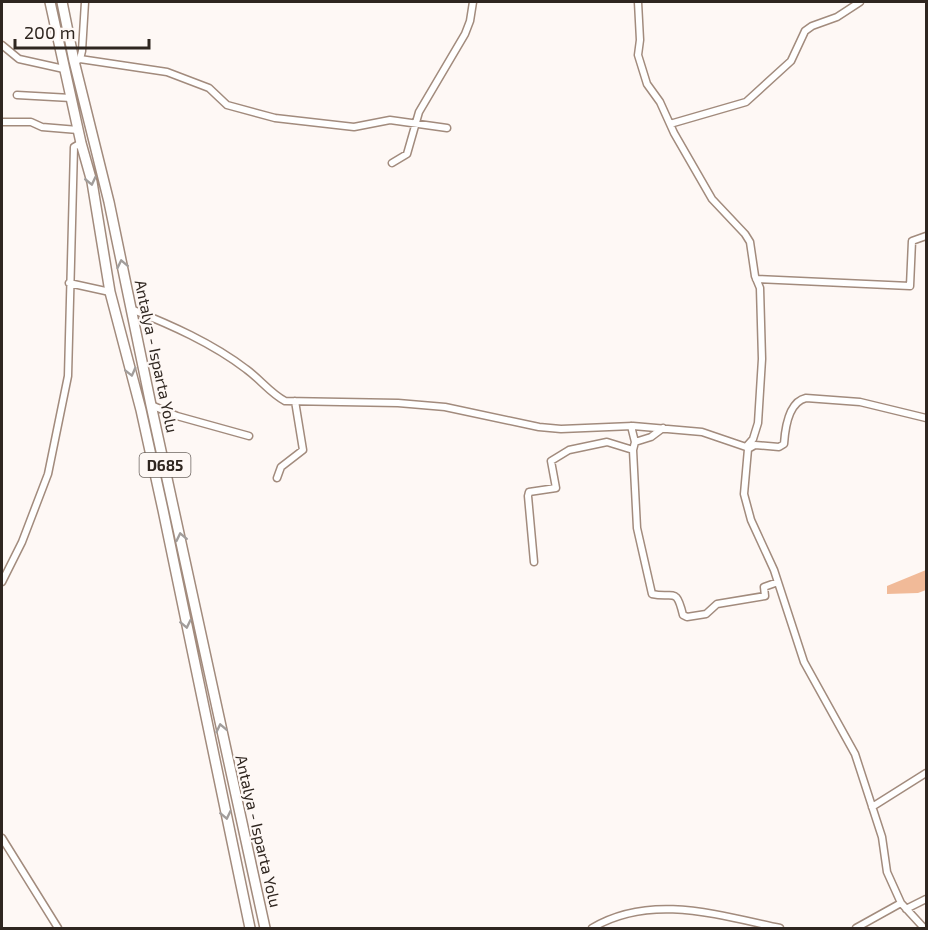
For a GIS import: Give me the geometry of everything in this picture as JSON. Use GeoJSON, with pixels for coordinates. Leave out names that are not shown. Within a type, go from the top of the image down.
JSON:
{"type":"FeatureCollection","features":[{"type":"Feature","properties":{"kind":"highway","name":"Antalya - Isparta Yolu"},"geometry":{"type":"LineString","coordinates":[[50,2],[81,143],[92,182],[110,292],[143,421],[250,928]]}},
{"type":"Feature","properties":{"kind":"highway","name":"Antalya - Isparta Yolu"},"geometry":{"type":"LineString","coordinates":[[62,2],[109,202],[150,405],[266,928]]}},
{"type":"Feature","properties":{"kind":"street"},"geometry":{"type":"LineString","coordinates":[[85,2],[77,60],[167,72],[209,88],[227,105],[275,118],[354,128],[390,120],[447,128]]}},
{"type":"Feature","properties":{"kind":"street"},"geometry":{"type":"LineString","coordinates":[[392,163],[407,154],[419,111],[465,34],[473,2]]}},
{"type":"Feature","properties":{"kind":"street"},"geometry":{"type":"LineString","coordinates":[[638,2],[640,40],[638,55],[647,84],[660,102],[712,199],[750,242],[756,279],[760,288],[760,403],[756,431],[747,448],[744,495],[751,520],[778,582],[804,662],[855,754],[882,837],[887,872],[904,906],[924,928]]}},
{"type":"Feature","properties":{"kind":"street"},"geometry":{"type":"LineString","coordinates":[[670,124],[746,102],[791,61],[805,31],[837,17],[860,2]]}},
{"type":"Feature","properties":{"kind":"street"},"geometry":{"type":"LineString","coordinates":[[2,45],[19,59],[64,69]]}},
{"type":"Feature","properties":{"kind":"street"},"geometry":{"type":"LineString","coordinates":[[17,95],[71,98]]}},
{"type":"Feature","properties":{"kind":"street"},"geometry":{"type":"LineString","coordinates":[[2,122],[30,123],[42,127],[78,130]]}},
{"type":"Feature","properties":{"kind":"street"},"geometry":{"type":"LineString","coordinates":[[2,582],[22,542],[48,474],[68,376],[74,147],[81,143]]}},
{"type":"Feature","properties":{"kind":"street"},"geometry":{"type":"LineString","coordinates":[[756,279],[910,286],[912,241],[927,236]]}},
{"type":"Feature","properties":{"kind":"street"},"geometry":{"type":"LineString","coordinates":[[69,283],[110,292]]}},
{"type":"Feature","properties":{"kind":"street"},"geometry":{"type":"LineString","coordinates":[[131,309],[169,324],[214,348],[246,369],[276,396],[285,401],[398,403],[445,407],[539,427],[561,429],[631,426],[663,428],[702,432],[744,444],[747,448]]}},
{"type":"Feature","properties":{"kind":"street"},"geometry":{"type":"LineString","coordinates":[[747,448],[755,445],[778,447],[783,444],[786,422],[800,399],[860,402],[927,418]]}},
{"type":"Feature","properties":{"kind":"street"},"geometry":{"type":"LineString","coordinates":[[276,478],[281,467],[303,450],[294,401]]}},
{"type":"Feature","properties":{"kind":"street"},"geometry":{"type":"LineString","coordinates":[[150,405],[177,416],[249,436]]}},
{"type":"Feature","properties":{"kind":"street"},"geometry":{"type":"LineString","coordinates":[[631,426],[634,442],[637,528],[652,594],[675,595],[678,597],[683,615],[687,617],[706,614],[717,604],[765,596],[764,587],[778,582]]}},
{"type":"Feature","properties":{"kind":"street"},"geometry":{"type":"LineString","coordinates":[[634,442],[651,437],[663,428]]}},
{"type":"Feature","properties":{"kind":"street"},"geometry":{"type":"LineString","coordinates":[[534,562],[528,496],[529,492],[556,488],[551,461],[569,450],[607,442],[633,450]]}},
{"type":"Feature","properties":{"kind":"street"},"geometry":{"type":"LineString","coordinates":[[872,807],[927,773]]}},
{"type":"Feature","properties":{"kind":"street"},"geometry":{"type":"LineString","coordinates":[[2,838],[58,928]]}},
{"type":"Feature","properties":{"kind":"street"},"geometry":{"type":"LineString","coordinates":[[856,928],[904,906],[927,899]]}},
{"type":"Feature","properties":{"kind":"street"},"geometry":{"type":"LineString","coordinates":[[592,928],[607,920],[640,910],[670,908],[704,912],[780,928]]}},
{"type":"Feature","properties":{"kind":"shaded area"},"geometry":{"type":"Polygon","coordinates":[[[926,570],[926,590],[918,593],[887,594],[887,586],[926,570]]]}}]}
